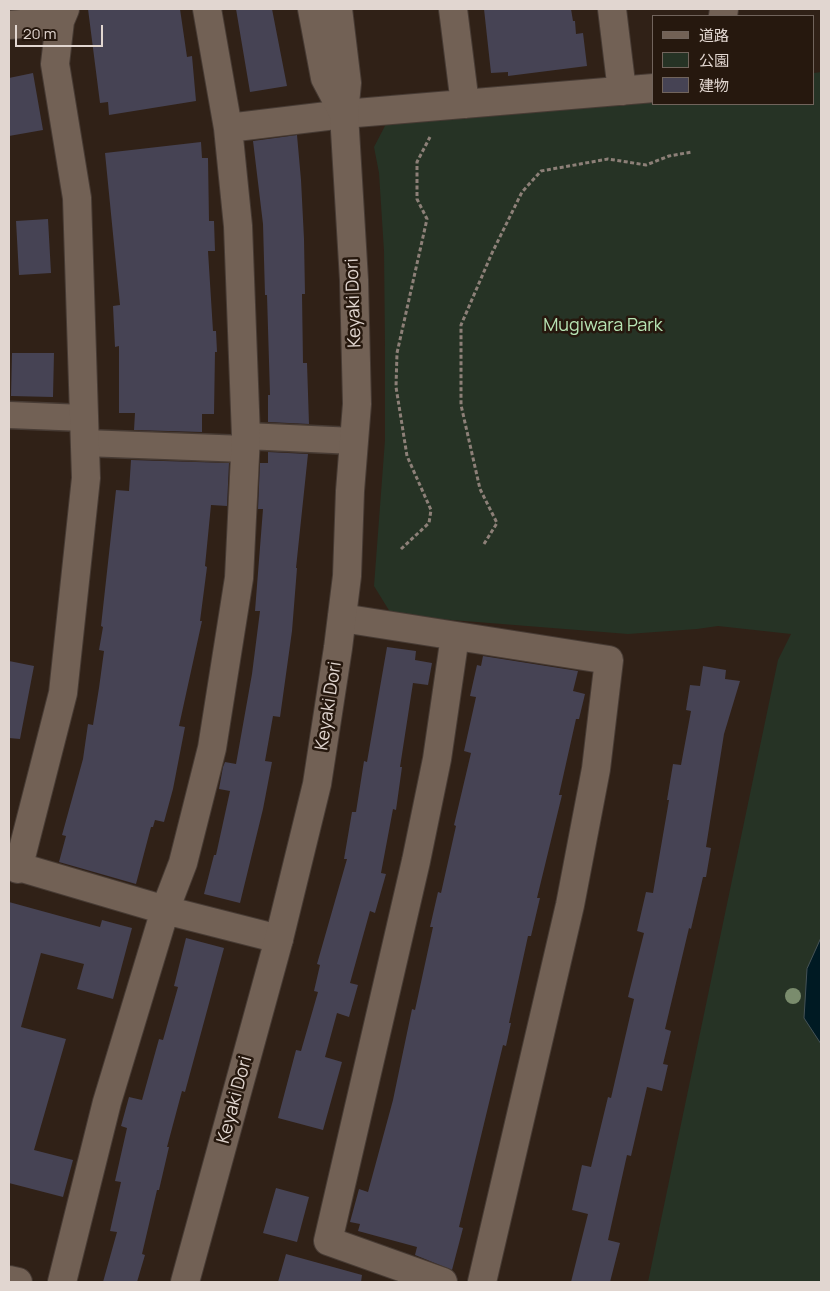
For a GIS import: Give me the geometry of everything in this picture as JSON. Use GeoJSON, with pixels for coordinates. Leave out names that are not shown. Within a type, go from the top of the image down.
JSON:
{"type":"FeatureCollection","features":[{"type":"Feature","properties":{"kind":"street"},"geometry":{"type":"LineString","coordinates":[[62,1282],[107,1102],[165,910],[183,864],[212,748],[239,578],[245,443],[238,226],[228,128],[207,9]]}},
{"type":"Feature","properties":{"kind":"street","name":"Keyaki Dori"},"geometry":{"type":"LineString","coordinates":[[312,9],[325,78],[344,114]]}},
{"type":"Feature","properties":{"kind":"street","name":"Keyaki Dori"},"geometry":{"type":"LineString","coordinates":[[185,1282],[278,939],[317,784],[342,618],[347,576],[356,404],[354,280],[344,114],[347,83],[338,9]]}},
{"type":"Feature","properties":{"kind":"street"},"geometry":{"type":"LineString","coordinates":[[453,9],[465,104]]}},
{"type":"Feature","properties":{"kind":"street"},"geometry":{"type":"LineString","coordinates":[[612,9],[622,90]]}},
{"type":"Feature","properties":{"kind":"street"},"geometry":{"type":"LineString","coordinates":[[9,26],[62,15],[55,64],[77,198],[86,478],[63,693],[14,866],[165,910],[278,939]]}},
{"type":"Feature","properties":{"kind":"street"},"geometry":{"type":"LineString","coordinates":[[228,128],[344,114],[652,88]]}},
{"type":"Feature","properties":{"kind":"street"},"geometry":{"type":"LineString","coordinates":[[9,415],[85,431],[245,443],[354,441]]}},
{"type":"Feature","properties":{"kind":"street"},"geometry":{"type":"LineString","coordinates":[[342,618],[609,660],[596,769],[570,905],[482,1282]]}},
{"type":"Feature","properties":{"kind":"street"},"geometry":{"type":"LineString","coordinates":[[443,1282],[328,1241],[416,860],[437,759],[455,636]]}},
{"type":"Feature","properties":{"kind":"street"},"geometry":{"type":"LineString","coordinates":[[9,1280],[18,1282]]}},
{"type":"Feature","properties":{"kind":"path"},"geometry":{"type":"LineString","coordinates":[[401,549],[428,524],[431,510],[407,456],[396,387],[397,353],[427,219],[417,199],[417,162],[434,129]]}},
{"type":"Feature","properties":{"kind":"path"},"geometry":{"type":"LineString","coordinates":[[484,544],[497,523],[480,488],[461,405],[461,325],[492,253],[522,192],[540,171],[608,159],[646,165],[669,156],[692,152]]}},
{"type":"Feature","properties":{"kind":"green space","name":"Mugiwara Park"},"geometry":{"type":"Polygon","coordinates":[[[821,72],[821,1282],[648,1282],[778,660],[791,634],[718,626],[628,634],[439,619],[390,612],[374,586],[385,440],[385,346],[384,251],[379,173],[374,147],[386,124],[652,102],[652,105],[815,105],[815,73],[821,72]]]}},
{"type":"Feature","properties":{"kind":"water"},"geometry":{"type":"Polygon","coordinates":[[[821,938],[821,1044],[804,1018],[807,969],[821,938]]]}},
{"type":"Feature","properties":{"kind":"building"},"geometry":{"type":"Polygon","coordinates":[[[88,9],[180,9],[187,57],[192,56],[196,101],[109,115],[108,102],[100,103],[88,9]]]}},
{"type":"Feature","properties":{"kind":"building"},"geometry":{"type":"Polygon","coordinates":[[[236,9],[272,9],[287,86],[250,92],[236,9]]]}},
{"type":"Feature","properties":{"kind":"building"},"geometry":{"type":"Polygon","coordinates":[[[484,9],[571,9],[573,21],[575,21],[576,34],[583,33],[587,66],[508,76],[508,72],[491,73],[484,9]]]}},
{"type":"Feature","properties":{"kind":"building"},"geometry":{"type":"Polygon","coordinates":[[[33,73],[43,130],[9,136],[9,78],[33,73]]]}},
{"type":"Feature","properties":{"kind":"building"},"geometry":{"type":"Polygon","coordinates":[[[297,135],[304,239],[305,294],[302,294],[303,363],[307,363],[309,424],[268,422],[268,395],[270,395],[267,295],[265,295],[263,224],[253,141],[297,135]]]}},
{"type":"Feature","properties":{"kind":"building"},"geometry":{"type":"Polygon","coordinates":[[[201,142],[202,158],[208,158],[209,221],[214,221],[215,251],[208,251],[213,331],[216,331],[217,352],[215,352],[214,414],[202,414],[202,432],[134,430],[135,413],[119,413],[119,346],[115,347],[113,306],[120,305],[105,153],[201,142]]]}},
{"type":"Feature","properties":{"kind":"building"},"geometry":{"type":"Polygon","coordinates":[[[48,219],[51,273],[19,275],[16,221],[48,219]]]}},
{"type":"Feature","properties":{"kind":"building"},"geometry":{"type":"Polygon","coordinates":[[[12,353],[54,353],[53,397],[11,396],[12,353]]]}},
{"type":"Feature","properties":{"kind":"building"},"geometry":{"type":"Polygon","coordinates":[[[268,452],[308,454],[296,568],[292,631],[280,717],[273,716],[265,761],[272,762],[263,809],[240,903],[204,894],[214,855],[216,855],[230,791],[219,789],[223,767],[225,762],[236,764],[252,674],[260,611],[255,611],[263,509],[258,509],[260,463],[268,463],[268,452]]]}},
{"type":"Feature","properties":{"kind":"building"},"geometry":{"type":"Polygon","coordinates":[[[131,460],[229,463],[227,506],[211,505],[205,566],[207,567],[200,621],[202,621],[179,726],[185,727],[173,789],[164,822],[155,820],[153,827],[151,827],[136,884],[59,862],[66,836],[62,835],[83,759],[88,724],[93,725],[99,688],[104,651],[99,650],[103,627],[101,626],[116,490],[129,491],[131,460]]]}},
{"type":"Feature","properties":{"kind":"building"},"geometry":{"type":"Polygon","coordinates":[[[387,647],[416,651],[415,660],[432,663],[428,685],[413,683],[400,767],[402,767],[396,810],[393,809],[381,873],[386,874],[375,913],[370,911],[350,983],[358,985],[349,1017],[337,1013],[325,1057],[342,1062],[323,1130],[278,1118],[296,1050],[301,1051],[318,992],[314,991],[320,965],[317,964],[347,859],[344,859],[352,812],[356,812],[364,761],[367,762],[387,647]]]}},
{"type":"Feature","properties":{"kind":"building"},"geometry":{"type":"Polygon","coordinates":[[[483,656],[578,671],[573,691],[585,694],[579,719],[576,719],[559,795],[562,795],[537,898],[540,898],[531,936],[528,936],[509,1023],[511,1023],[506,1046],[503,1045],[459,1227],[463,1228],[452,1270],[415,1255],[417,1247],[358,1231],[360,1224],[350,1222],[359,1189],[368,1192],[393,1100],[412,1009],[415,1010],[433,927],[430,927],[438,892],[441,893],[456,826],[454,825],[471,753],[464,751],[476,697],[470,696],[477,665],[481,666],[483,656]]]}},
{"type":"Feature","properties":{"kind":"building"},"geometry":{"type":"Polygon","coordinates":[[[9,661],[34,666],[20,739],[9,738],[9,661]]]}},
{"type":"Feature","properties":{"kind":"building"},"geometry":{"type":"Polygon","coordinates":[[[703,666],[726,670],[725,679],[740,681],[724,734],[706,847],[711,848],[706,877],[703,877],[691,929],[689,928],[665,1029],[671,1031],[663,1064],[668,1065],[662,1091],[647,1087],[631,1156],[627,1155],[608,1240],[620,1243],[610,1282],[571,1282],[588,1214],[572,1210],[582,1165],[591,1167],[608,1097],[611,1098],[634,999],[628,997],[644,933],[637,931],[646,892],[653,893],[669,800],[667,800],[673,764],[681,765],[691,711],[686,710],[690,685],[700,686],[703,666]]]}},
{"type":"Feature","properties":{"kind":"building"},"geometry":{"type":"Polygon","coordinates":[[[9,902],[100,927],[102,920],[132,928],[113,999],[77,989],[84,964],[41,953],[21,1027],[66,1039],[34,1150],[73,1160],[63,1197],[9,1183],[9,902]]]}},
{"type":"Feature","properties":{"kind":"building"},"geometry":{"type":"Polygon","coordinates":[[[186,938],[224,948],[185,1092],[182,1091],[167,1147],[169,1147],[159,1190],[157,1190],[142,1254],[145,1255],[137,1282],[103,1282],[117,1232],[110,1231],[121,1182],[115,1181],[127,1128],[121,1126],[129,1097],[142,1100],[159,1039],[163,1040],[178,987],[174,986],[186,938]]]}},
{"type":"Feature","properties":{"kind":"building"},"geometry":{"type":"Polygon","coordinates":[[[276,1188],[309,1197],[297,1242],[263,1233],[276,1188]]]}},
{"type":"Feature","properties":{"kind":"building"},"geometry":{"type":"Polygon","coordinates":[[[286,1254],[362,1275],[361,1282],[278,1282],[286,1254]]]}}]}
